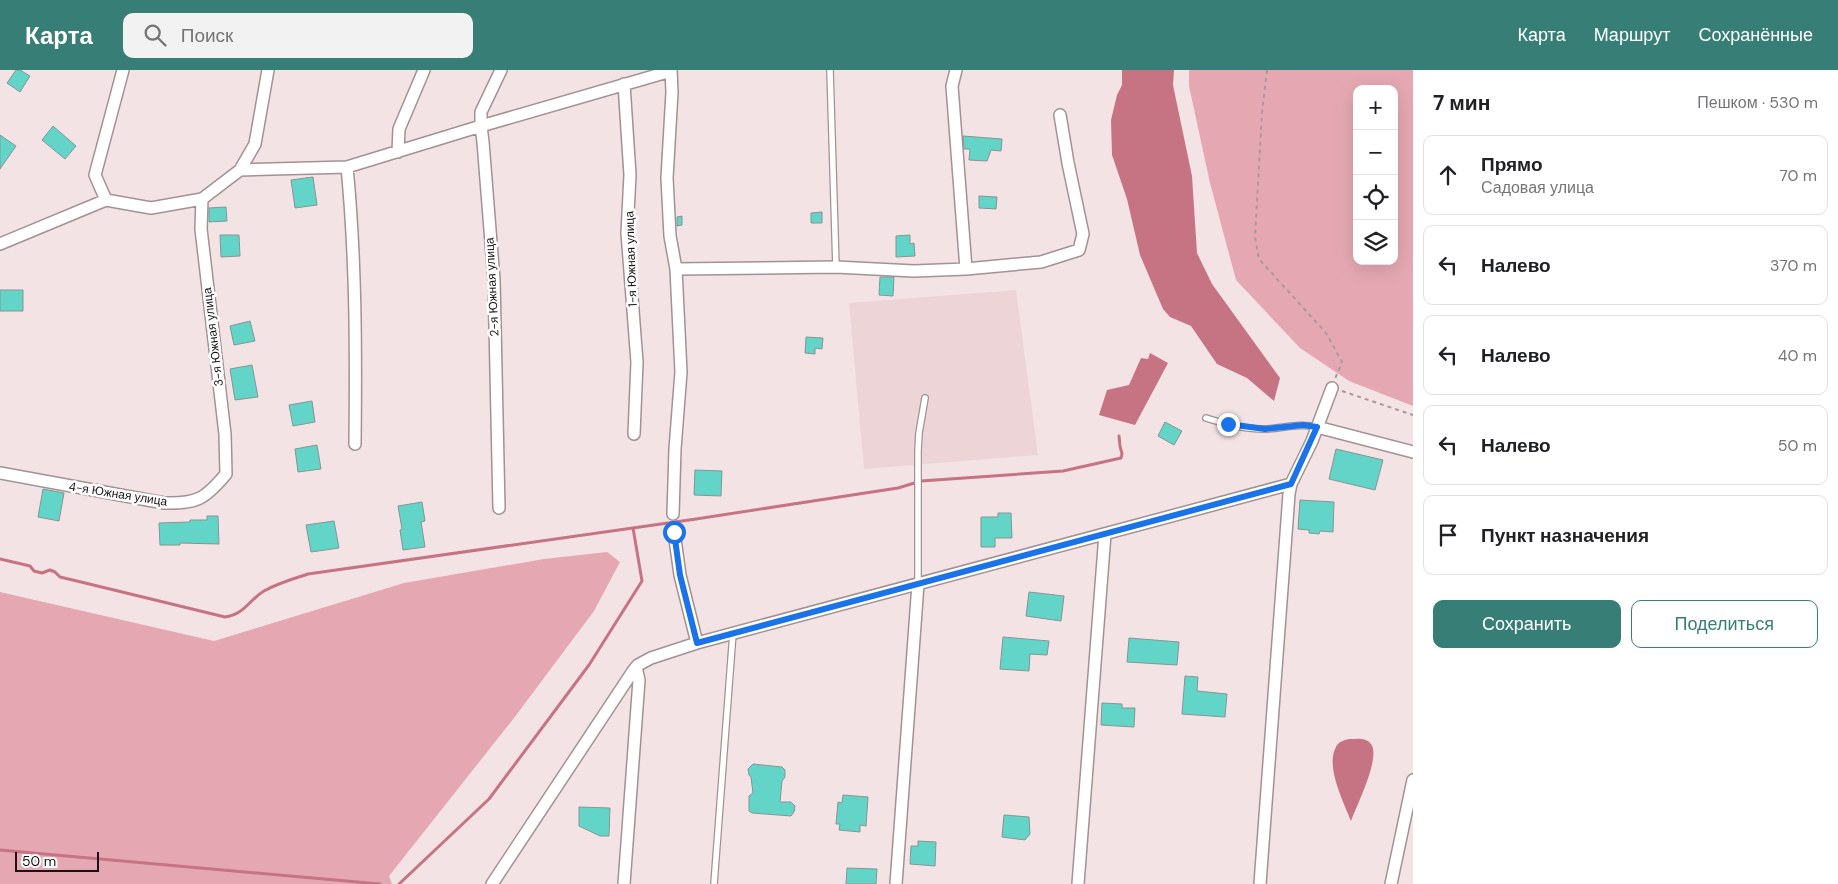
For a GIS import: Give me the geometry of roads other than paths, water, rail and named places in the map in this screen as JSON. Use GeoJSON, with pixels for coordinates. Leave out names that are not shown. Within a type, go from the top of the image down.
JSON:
{"type":"FeatureCollection","features":[{"type":"Feature","properties":{"kind":"street"},"geometry":{"type":"LineString","coordinates":[[106,200],[94,175],[123,70]]}},
{"type":"Feature","properties":{"kind":"street"},"geometry":{"type":"LineString","coordinates":[[0,244],[106,200],[151,208],[202,199],[240,170],[255,144],[268,70]]}},
{"type":"Feature","properties":{"kind":"street"},"geometry":{"type":"LineString","coordinates":[[398,152],[399,129],[424,70]]}},
{"type":"Feature","properties":{"kind":"street","name":"2-я Южная улица"},"geometry":{"type":"LineString","coordinates":[[499,508],[494,280],[481,112],[501,70]]}},
{"type":"Feature","properties":{"kind":"street"},"geometry":{"type":"LineString","coordinates":[[240,170],[347,167],[671,70],[672,92],[667,178],[670,236],[676,269],[681,372],[675,449],[673,514]]}},
{"type":"Feature","properties":{"kind":"street"},"geometry":{"type":"LineString","coordinates":[[956,70],[952,86],[966,268]]}},
{"type":"Feature","properties":{"kind":"street","name":"1-я Южная улица"},"geometry":{"type":"LineString","coordinates":[[624,84],[630,174],[627,234],[637,362],[634,434]]}},
{"type":"Feature","properties":{"kind":"street"},"geometry":{"type":"LineString","coordinates":[[676,269],[836,267],[914,271],[1041,262],[1079,250],[1083,234],[1060,115]]}},
{"type":"Feature","properties":{"kind":"street"},"geometry":{"type":"LineString","coordinates":[[347,167],[353,226],[356,344],[355,444]]}},
{"type":"Feature","properties":{"kind":"street","name":"3-я Южная улица"},"geometry":{"type":"LineString","coordinates":[[202,199],[201,229],[225,434],[226,474]]}},
{"type":"Feature","properties":{"kind":"street"},"geometry":{"type":"LineString","coordinates":[[1260,884],[1291,484],[1317,427],[1332,388]]}},
{"type":"Feature","properties":{"kind":"street"},"geometry":{"type":"LineString","coordinates":[[1317,427],[1413,452]]}},
{"type":"Feature","properties":{"kind":"street","name":"4-я Южная улица"},"geometry":{"type":"LineString","coordinates":[[0,473],[164,503],[187,503],[211,492],[226,474]]}},
{"type":"Feature","properties":{"kind":"street"},"geometry":{"type":"LineString","coordinates":[[492,884],[636,668],[651,658],[733,633],[1291,484]]}},
{"type":"Feature","properties":{"kind":"street"},"geometry":{"type":"LineString","coordinates":[[674,532],[680,575],[697,643]]}},
{"type":"Feature","properties":{"kind":"street"},"geometry":{"type":"LineString","coordinates":[[1078,884],[1105,534]]}},
{"type":"Feature","properties":{"kind":"street"},"geometry":{"type":"LineString","coordinates":[[896,884],[918,584]]}},
{"type":"Feature","properties":{"kind":"street"},"geometry":{"type":"LineString","coordinates":[[624,884],[639,680],[636,668]]}},
{"type":"Feature","properties":{"kind":"street"},"geometry":{"type":"LineString","coordinates":[[1391,884],[1413,780]]}},
{"type":"Feature","properties":{"kind":"lane"},"geometry":{"type":"LineString","coordinates":[[830,70],[836,267]]}},
{"type":"Feature","properties":{"kind":"lane"},"geometry":{"type":"LineString","coordinates":[[918,584],[918,450],[926,398]]}},
{"type":"Feature","properties":{"kind":"lane"},"geometry":{"type":"LineString","coordinates":[[1206,418],[1228,424],[1265,429],[1303,425],[1317,427]]}},
{"type":"Feature","properties":{"kind":"lane"},"geometry":{"type":"LineString","coordinates":[[714,884],[733,633]]}},
{"type":"Feature","properties":{"kind":"waterway"},"geometry":{"type":"LineString","coordinates":[[0,559],[30,566],[34,571],[42,573],[50,570],[60,577],[225,617],[237,613],[269,588],[308,574],[696,519],[898,488],[921,481],[1063,471],[1121,458],[1119,436]]}},
{"type":"Feature","properties":{"kind":"waterway"},"geometry":{"type":"LineString","coordinates":[[399,884],[489,799],[589,665],[642,581],[633,528]]}},
{"type":"Feature","properties":{"kind":"waterway"},"geometry":{"type":"LineString","coordinates":[[0,850],[380,884]]}}]}
